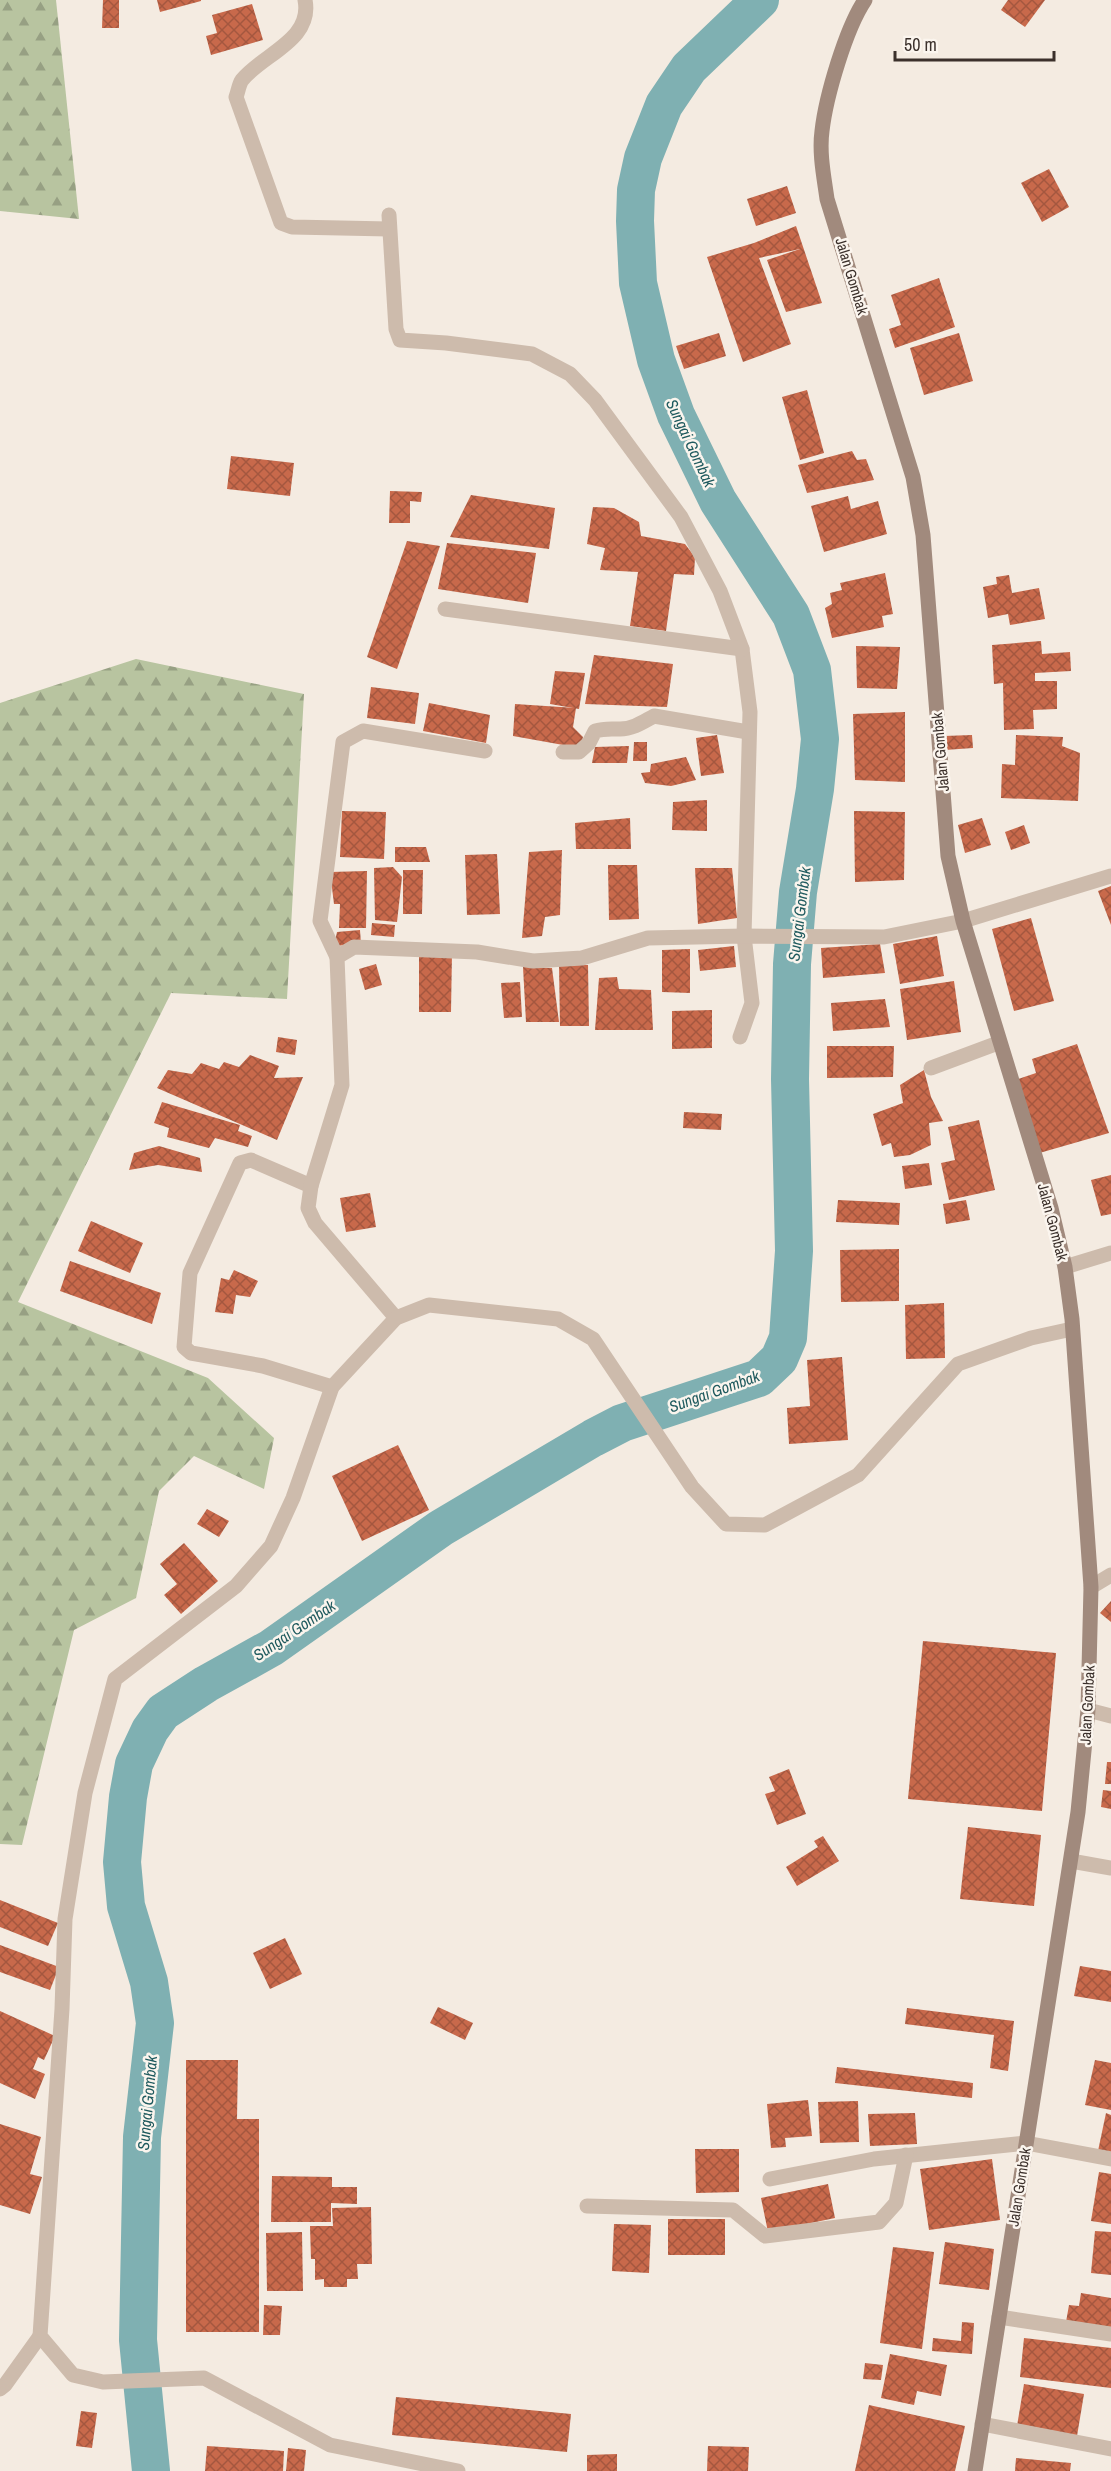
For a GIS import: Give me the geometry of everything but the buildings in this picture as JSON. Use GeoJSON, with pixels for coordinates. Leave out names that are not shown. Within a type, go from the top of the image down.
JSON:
{"type":"FeatureCollection","features":[{"type":"Feature","properties":{"kind":"main road","name":"Jalan Gombak"},"geometry":{"type":"LineString","coordinates":[[865,0],[856,13],[836,72],[822,131],[822,161],[827,199],[913,477],[923,535],[948,856],[963,921],[998,1043],[1051,1208],[1065,1268],[1072,1329],[1091,1587],[1088,1710],[1078,1812],[975,2471]]}},
{"type":"Feature","properties":{"kind":"street"},"geometry":{"type":"LineString","coordinates":[[305,0],[307,11],[299,32],[241,81],[236,97],[281,223],[292,227],[389,222],[396,329],[400,340],[446,343],[531,354],[570,374],[595,400],[681,518],[720,591],[742,649],[748,691],[744,936],[752,1003],[740,1037]]}},
{"type":"Feature","properties":{"kind":"street"},"geometry":{"type":"LineString","coordinates":[[445,609],[742,649]]}},
{"type":"Feature","properties":{"kind":"street"},"geometry":{"type":"LineString","coordinates":[[563,752],[579,752],[589,743],[595,731],[639,725],[654,716],[748,732]]}},
{"type":"Feature","properties":{"kind":"street"},"geometry":{"type":"LineString","coordinates":[[396,1318],[315,1223],[308,1208],[311,1186],[342,1085],[337,957],[320,921],[343,742],[363,731],[485,751]]}},
{"type":"Feature","properties":{"kind":"street"},"geometry":{"type":"LineString","coordinates":[[337,957],[354,947],[477,952],[534,962],[582,958],[648,938],[885,937],[963,921],[1111,876]]}},
{"type":"Feature","properties":{"kind":"street"},"geometry":{"type":"LineString","coordinates":[[931,1068],[998,1043]]}},
{"type":"Feature","properties":{"kind":"street"},"geometry":{"type":"LineString","coordinates":[[311,1186],[251,1160],[240,1163],[190,1274],[184,1347],[191,1353],[263,1366],[332,1387]]}},
{"type":"Feature","properties":{"kind":"street"},"geometry":{"type":"LineString","coordinates":[[1065,1268],[1111,1253]]}},
{"type":"Feature","properties":{"kind":"street"},"geometry":{"type":"LineString","coordinates":[[0,2389],[40,2336],[62,2008],[64,1919],[85,1793],[115,1678],[236,1586],[271,1546],[293,1498],[332,1387],[396,1318],[429,1305],[558,1319],[593,1339],[693,1488],[726,1524],[765,1525],[858,1475],[958,1364],[1030,1338],[1072,1329]]}},
{"type":"Feature","properties":{"kind":"street"},"geometry":{"type":"LineString","coordinates":[[1091,1587],[1111,1575]]}},
{"type":"Feature","properties":{"kind":"street"},"geometry":{"type":"LineString","coordinates":[[1088,1710],[1111,1716]]}},
{"type":"Feature","properties":{"kind":"street"},"geometry":{"type":"LineString","coordinates":[[1071,1861],[1111,1868]]}},
{"type":"Feature","properties":{"kind":"street"},"geometry":{"type":"LineString","coordinates":[[770,2179],[874,2158],[1026,2143],[1111,2158]]}},
{"type":"Feature","properties":{"kind":"street"},"geometry":{"type":"LineString","coordinates":[[587,2206],[733,2210],[765,2236],[879,2222],[896,2203],[906,2155]]}},
{"type":"Feature","properties":{"kind":"street"},"geometry":{"type":"LineString","coordinates":[[999,2317],[1111,2334]]}},
{"type":"Feature","properties":{"kind":"street"},"geometry":{"type":"LineString","coordinates":[[40,2336],[73,2375],[103,2382],[204,2378],[330,2445],[458,2471]]}},
{"type":"Feature","properties":{"kind":"street"},"geometry":{"type":"LineString","coordinates":[[982,2424],[1111,2449]]}},
{"type":"Feature","properties":{"kind":"green space"},"geometry":{"type":"Polygon","coordinates":[[[0,0],[56,0],[79,219],[0,211],[0,0]]]}},
{"type":"Feature","properties":{"kind":"green space"},"geometry":{"type":"Polygon","coordinates":[[[136,659],[304,694],[287,999],[171,993],[18,1302],[208,1378],[274,1438],[264,1489],[194,1456],[159,1491],[136,1598],[74,1630],[22,1845],[0,1844],[0,703],[136,659]]]}},
{"type":"Feature","properties":{"kind":"waterway","name":"Sungai Gombak"},"geometry":{"type":"LineString","coordinates":[[151,2471],[138,2340],[142,2137],[155,2023],[149,1982],[126,1906],[122,1862],[128,1797],[134,1764],[150,1730],[163,1712],[206,1684],[271,1648],[441,1528],[622,1423],[759,1378],[779,1359],[788,1338],[794,1251],[790,1079],[792,964],[798,892],[815,789],[820,739],[812,670],[791,615],[718,501],[676,415],[656,360],[638,283],[635,221],[636,190],[643,158],[664,105],[689,68],[760,0]]}}]}
